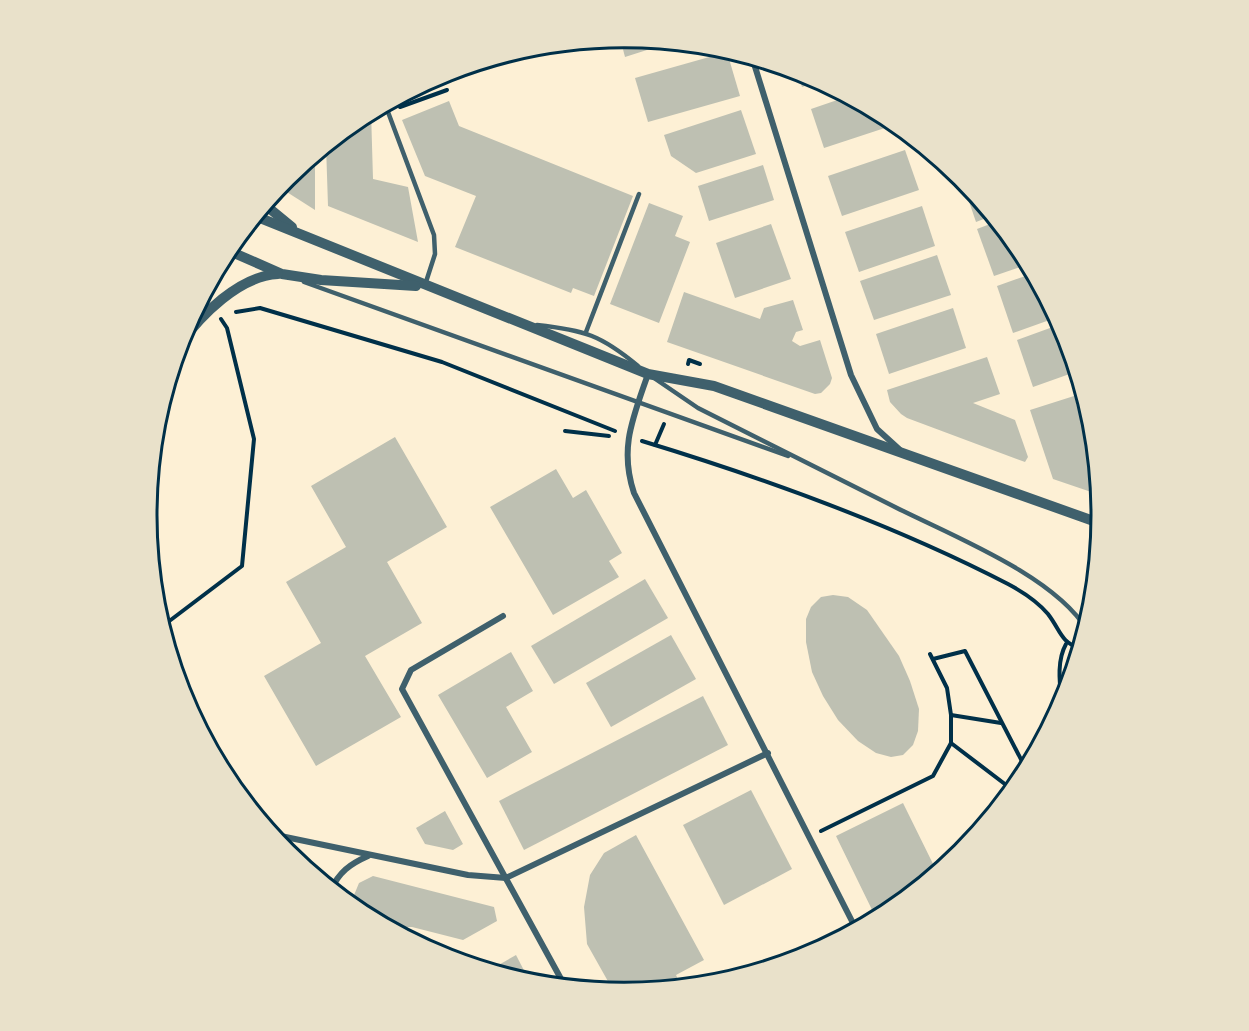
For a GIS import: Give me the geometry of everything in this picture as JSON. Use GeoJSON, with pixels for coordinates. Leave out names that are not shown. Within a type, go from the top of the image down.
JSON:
{"type":"FeatureCollection","features":[{"type":"Feature","properties":{"kind":"street"},"geometry":{"type":"LineString","coordinates":[[755,67],[861,400],[884,437],[917,460]]}},
{"type":"Feature","properties":{"kind":"street"},"geometry":{"type":"LineString","coordinates":[[271,210],[304,237]]}},
{"type":"Feature","properties":{"kind":"street"},"geometry":{"type":"LineString","coordinates":[[263,219],[648,374],[714,386],[1092,520]]}},
{"type":"Feature","properties":{"kind":"street"},"geometry":{"type":"LineString","coordinates":[[237,254],[282,274],[321,280],[425,286]]}},
{"type":"Feature","properties":{"kind":"street"},"geometry":{"type":"LineString","coordinates":[[198,325],[216,306],[258,277],[282,274]]}},
{"type":"Feature","properties":{"kind":"street"},"geometry":{"type":"LineString","coordinates":[[648,374],[627,436],[628,477],[642,512],[768,753],[853,923]]}},
{"type":"Feature","properties":{"kind":"street"},"geometry":{"type":"LineString","coordinates":[[503,616],[411,670],[402,689],[562,979]]}},
{"type":"Feature","properties":{"kind":"street"},"geometry":{"type":"LineString","coordinates":[[286,837],[468,875],[506,878],[768,753]]}},
{"type":"Feature","properties":{"kind":"street"},"geometry":{"type":"LineString","coordinates":[[335,882],[348,866],[369,856]]}},
{"type":"Feature","properties":{"kind":"lane"},"geometry":{"type":"LineString","coordinates":[[388,113],[434,235],[435,254],[425,286]]}},
{"type":"Feature","properties":{"kind":"lane"},"geometry":{"type":"LineString","coordinates":[[586,332],[639,194]]}},
{"type":"Feature","properties":{"kind":"lane"},"geometry":{"type":"LineString","coordinates":[[282,274],[808,464]]}},
{"type":"Feature","properties":{"kind":"lane"},"geometry":{"type":"LineString","coordinates":[[520,323],[586,332],[609,343],[648,374],[698,408],[1014,568],[1065,603],[1080,621]]}},
{"type":"Feature","properties":{"kind":"path"},"geometry":{"type":"LineString","coordinates":[[392,111],[447,90]]}},
{"type":"Feature","properties":{"kind":"path"},"geometry":{"type":"LineString","coordinates":[[169,621],[242,566],[254,439],[227,328],[216,306]]}},
{"type":"Feature","properties":{"kind":"path"},"geometry":{"type":"LineString","coordinates":[[221,319],[234,312],[260,308],[442,362],[627,436],[748,476],[882,525],[931,546],[1025,593],[1047,613],[1066,644],[1073,646]]}},
{"type":"Feature","properties":{"kind":"path"},"geometry":{"type":"LineString","coordinates":[[565,431],[609,436]]}},
{"type":"Feature","properties":{"kind":"path"},"geometry":{"type":"LineString","coordinates":[[1060,683],[1062,652],[1066,644]]}},
{"type":"Feature","properties":{"kind":"path"},"geometry":{"type":"LineString","coordinates":[[933,659],[964,651],[1022,761]]}},
{"type":"Feature","properties":{"kind":"path"},"geometry":{"type":"LineString","coordinates":[[810,836],[933,776],[951,743],[951,715],[947,688],[930,654]]}},
{"type":"Feature","properties":{"kind":"path"},"geometry":{"type":"LineString","coordinates":[[951,715],[1002,723]]}},
{"type":"Feature","properties":{"kind":"path"},"geometry":{"type":"LineString","coordinates":[[951,743],[1006,785]]}},
{"type":"Feature","properties":{"kind":"building"},"geometry":{"type":"Polygon","coordinates":[[[623,48],[651,49],[625,57],[623,48]]]}},
{"type":"Feature","properties":{"kind":"building"},"geometry":{"type":"Polygon","coordinates":[[[716,57],[729,60],[740,96],[648,122],[635,78],[716,57]]]}},
{"type":"Feature","properties":{"kind":"building"},"geometry":{"type":"Polygon","coordinates":[[[838,100],[885,128],[824,148],[811,109],[838,100]]]}},
{"type":"Feature","properties":{"kind":"building"},"geometry":{"type":"Polygon","coordinates":[[[449,101],[459,126],[633,196],[594,296],[573,288],[571,293],[455,247],[476,196],[425,176],[402,120],[449,101]]]}},
{"type":"Feature","properties":{"kind":"building"},"geometry":{"type":"Polygon","coordinates":[[[741,110],[756,154],[696,173],[671,156],[664,135],[741,110]]]}},
{"type":"Feature","properties":{"kind":"building"},"geometry":{"type":"Polygon","coordinates":[[[371,123],[373,179],[408,187],[418,242],[328,206],[326,156],[371,123]]]}},
{"type":"Feature","properties":{"kind":"building"},"geometry":{"type":"Polygon","coordinates":[[[905,150],[919,190],[842,216],[828,176],[905,150]]]}},
{"type":"Feature","properties":{"kind":"building"},"geometry":{"type":"Polygon","coordinates":[[[315,165],[315,210],[287,192],[315,165]]]}},
{"type":"Feature","properties":{"kind":"building"},"geometry":{"type":"Polygon","coordinates":[[[763,165],[774,200],[709,221],[698,186],[763,165]]]}},
{"type":"Feature","properties":{"kind":"building"},"geometry":{"type":"Polygon","coordinates":[[[968,199],[985,218],[976,222],[968,199]]]}},
{"type":"Feature","properties":{"kind":"building"},"geometry":{"type":"Polygon","coordinates":[[[649,203],[683,216],[675,236],[690,242],[659,323],[610,304],[649,203]]]}},
{"type":"Feature","properties":{"kind":"building"},"geometry":{"type":"Polygon","coordinates":[[[922,206],[935,246],[859,272],[845,232],[922,206]]]}},
{"type":"Feature","properties":{"kind":"building"},"geometry":{"type":"Polygon","coordinates":[[[771,224],[791,279],[735,298],[716,243],[771,224]]]}},
{"type":"Feature","properties":{"kind":"building"},"geometry":{"type":"Polygon","coordinates":[[[990,224],[1020,267],[994,276],[977,229],[990,224]]]}},
{"type":"Feature","properties":{"kind":"building"},"geometry":{"type":"Polygon","coordinates":[[[937,255],[951,295],[874,320],[860,281],[937,255]]]}},
{"type":"Feature","properties":{"kind":"building"},"geometry":{"type":"Polygon","coordinates":[[[1025,276],[1049,320],[1013,333],[997,286],[1025,276]]]}},
{"type":"Feature","properties":{"kind":"building"},"geometry":{"type":"Polygon","coordinates":[[[684,292],[760,319],[764,308],[793,300],[803,330],[796,332],[792,341],[800,346],[820,340],[832,378],[830,384],[821,393],[815,394],[667,342],[684,292]]]}},
{"type":"Feature","properties":{"kind":"building"},"geometry":{"type":"Polygon","coordinates":[[[953,308],[966,348],[889,374],[876,334],[953,308]]]}},
{"type":"Feature","properties":{"kind":"building"},"geometry":{"type":"Polygon","coordinates":[[[1052,327],[1070,374],[1033,387],[1017,340],[1052,327]]]}},
{"type":"Feature","properties":{"kind":"building"},"geometry":{"type":"Polygon","coordinates":[[[987,357],[1000,394],[973,403],[1015,420],[1028,457],[1025,462],[907,418],[890,402],[887,390],[987,357]]]}},
{"type":"Feature","properties":{"kind":"building"},"geometry":{"type":"Polygon","coordinates":[[[1074,396],[1083,424],[1091,492],[1053,479],[1030,410],[1074,396]]]}},
{"type":"Feature","properties":{"kind":"building"},"geometry":{"type":"Polygon","coordinates":[[[395,437],[447,527],[387,562],[422,623],[365,656],[401,717],[316,766],[264,676],[321,643],[286,582],[346,547],[311,486],[395,437]]]}},
{"type":"Feature","properties":{"kind":"building"},"geometry":{"type":"Polygon","coordinates":[[[556,469],[573,498],[586,490],[622,553],[609,561],[619,577],[553,615],[490,507],[556,469]]]}},
{"type":"Feature","properties":{"kind":"building"},"geometry":{"type":"Polygon","coordinates":[[[645,579],[668,618],[554,684],[531,646],[645,579]]]}},
{"type":"Feature","properties":{"kind":"building"},"geometry":{"type":"Polygon","coordinates":[[[833,595],[848,597],[867,610],[899,656],[910,681],[919,709],[918,731],[913,745],[903,755],[891,757],[876,753],[858,741],[838,720],[812,672],[806,642],[806,619],[811,607],[821,597],[833,595]]]}},
{"type":"Feature","properties":{"kind":"building"},"geometry":{"type":"Polygon","coordinates":[[[671,635],[696,679],[611,727],[586,683],[671,635]]]}},
{"type":"Feature","properties":{"kind":"building"},"geometry":{"type":"Polygon","coordinates":[[[511,652],[533,691],[506,707],[532,752],[487,778],[438,695],[511,652]]]}},
{"type":"Feature","properties":{"kind":"building"},"geometry":{"type":"Polygon","coordinates":[[[703,696],[728,745],[524,850],[499,801],[703,696]]]}},
{"type":"Feature","properties":{"kind":"building"},"geometry":{"type":"Polygon","coordinates":[[[751,790],[792,869],[724,905],[683,825],[751,790]]]}},
{"type":"Feature","properties":{"kind":"building"},"geometry":{"type":"Polygon","coordinates":[[[903,803],[934,866],[873,911],[836,836],[903,803]]]}},
{"type":"Feature","properties":{"kind":"building"},"geometry":{"type":"Polygon","coordinates":[[[445,811],[463,844],[453,850],[425,844],[416,828],[445,811]]]}},
{"type":"Feature","properties":{"kind":"building"},"geometry":{"type":"Polygon","coordinates":[[[636,835],[704,960],[676,975],[678,980],[609,982],[587,944],[584,907],[590,875],[604,853],[636,835]]]}},
{"type":"Feature","properties":{"kind":"building"},"geometry":{"type":"Polygon","coordinates":[[[373,876],[494,907],[497,921],[463,940],[404,927],[354,896],[359,883],[373,876]]]}},
{"type":"Feature","properties":{"kind":"building"},"geometry":{"type":"Polygon","coordinates":[[[516,955],[525,972],[504,967],[498,965],[516,955]]]}}]}
